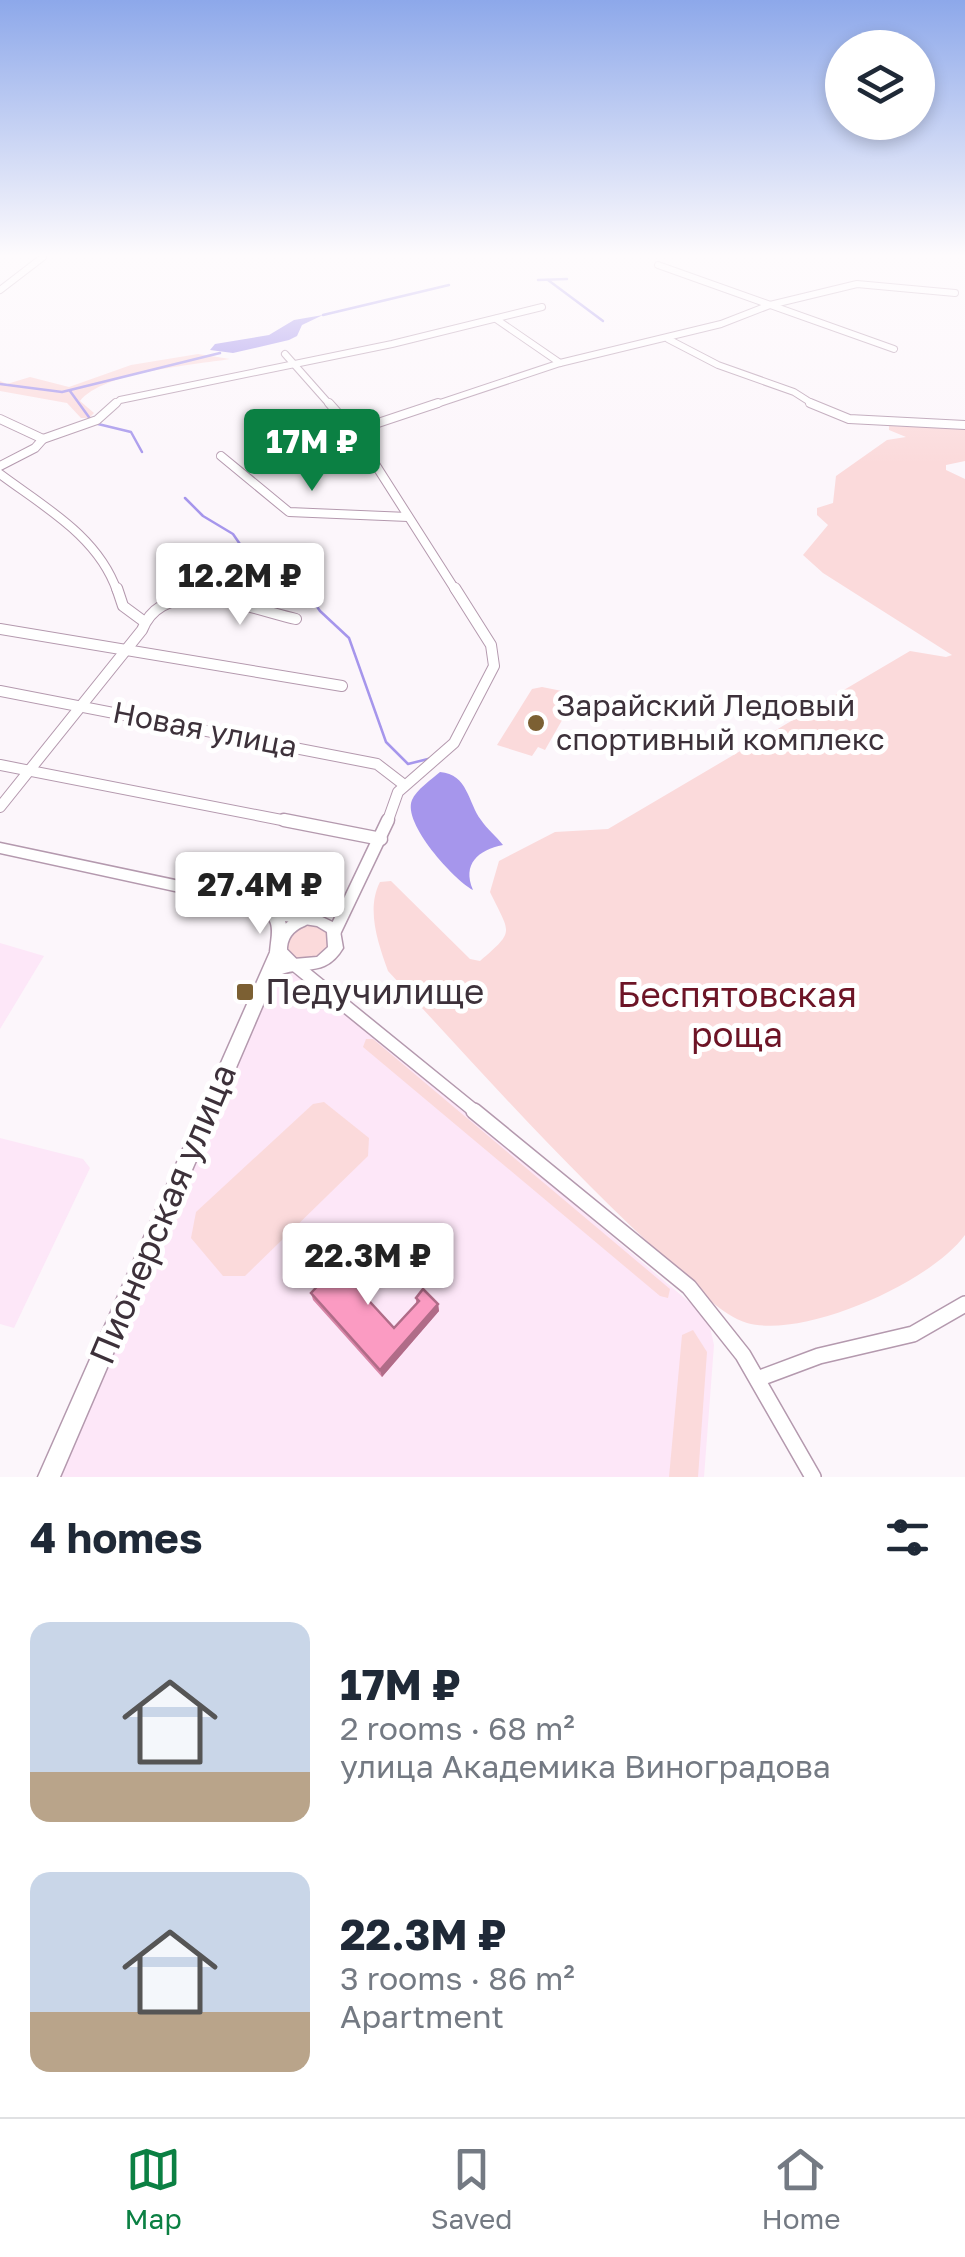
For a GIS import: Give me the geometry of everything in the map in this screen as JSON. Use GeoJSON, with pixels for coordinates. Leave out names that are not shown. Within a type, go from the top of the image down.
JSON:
{"type":"FeatureCollection","features":[{"type":"Feature","properties":{"kind":"main road"},"geometry":{"type":"LineString","coordinates":[[0,848],[260,904],[274,914],[280,925],[280,945]]}},
{"type":"Feature","properties":{"kind":"main road"},"geometry":{"type":"LineString","coordinates":[[268,974],[294,965],[312,966],[327,960],[336,948],[336,931],[311,920],[274,914]]}},
{"type":"Feature","properties":{"kind":"main road","name":"Пионерская улица"},"geometry":{"type":"LineString","coordinates":[[49,1477],[280,945]]}},
{"type":"Feature","properties":{"kind":"street"},"geometry":{"type":"LineString","coordinates":[[0,466],[44,439],[98,420],[120,400],[465,326]]}},
{"type":"Feature","properties":{"kind":"street"},"geometry":{"type":"LineString","coordinates":[[506,326],[560,363]]}},
{"type":"Feature","properties":{"kind":"street"},"geometry":{"type":"LineString","coordinates":[[354,432],[560,363],[705,326]]}},
{"type":"Feature","properties":{"kind":"street"},"geometry":{"type":"LineString","coordinates":[[830,326],[894,348]]}},
{"type":"Feature","properties":{"kind":"street"},"geometry":{"type":"LineString","coordinates":[[667,338],[718,365],[794,392],[807,402],[850,418],[965,424]]}},
{"type":"Feature","properties":{"kind":"street"},"geometry":{"type":"LineString","coordinates":[[284,354],[354,432],[491,645],[494,666],[454,742],[403,784],[336,931]]}},
{"type":"Feature","properties":{"kind":"street"},"geometry":{"type":"LineString","coordinates":[[0,419],[44,439]]}},
{"type":"Feature","properties":{"kind":"street"},"geometry":{"type":"LineString","coordinates":[[221,456],[289,512],[408,517]]}},
{"type":"Feature","properties":{"kind":"street"},"geometry":{"type":"LineString","coordinates":[[0,474],[81,534],[111,573],[122,606],[142,620]]}},
{"type":"Feature","properties":{"kind":"street"},"geometry":{"type":"LineString","coordinates":[[0,807],[142,630],[142,620],[155,606],[170,598],[192,598],[296,620]]}},
{"type":"Feature","properties":{"kind":"street"},"geometry":{"type":"LineString","coordinates":[[0,629],[342,686]]}},
{"type":"Feature","properties":{"kind":"street","name":"Новая улица"},"geometry":{"type":"LineString","coordinates":[[0,690],[377,764],[403,784]]}},
{"type":"Feature","properties":{"kind":"street"},"geometry":{"type":"LineString","coordinates":[[0,764],[381,839]]}},
{"type":"Feature","properties":{"kind":"street"},"geometry":{"type":"LineString","coordinates":[[344,908],[291,926],[280,945],[281,952],[689,1287],[729,1330],[760,1378],[813,1477]]}},
{"type":"Feature","properties":{"kind":"street"},"geometry":{"type":"LineString","coordinates":[[327,960],[323,975],[328,988]]}},
{"type":"Feature","properties":{"kind":"street"},"geometry":{"type":"LineString","coordinates":[[760,1378],[820,1356],[887,1345],[948,1319],[965,1304]]}},
{"type":"Feature","properties":{"kind":"shaded area"},"geometry":{"type":"Polygon","coordinates":[[[284,326],[302,326],[297,336],[289,340],[233,353],[210,350],[215,344],[269,335],[284,326]]]}},
{"type":"Feature","properties":{"kind":"shaded area"},"geometry":{"type":"Polygon","coordinates":[[[440,772],[462,784],[481,820],[503,845],[486,850],[474,860],[470,873],[473,890],[432,850],[411,810],[417,792],[440,772]]]}},
{"type":"Feature","properties":{"kind":"shaded area"},"geometry":{"type":"Polygon","coordinates":[[[0,943],[44,956],[0,1029],[0,943]]]}},
{"type":"Feature","properties":{"kind":"shaded area"},"geometry":{"type":"Polygon","coordinates":[[[294,974],[379,1039],[708,1318],[714,1345],[704,1477],[55,1477],[270,985],[282,976],[294,974]]]}},
{"type":"Feature","properties":{"kind":"shaded area"},"geometry":{"type":"Polygon","coordinates":[[[0,1138],[83,1159],[90,1168],[14,1328],[0,1324],[0,1138]]]}},
{"type":"Feature","properties":{"kind":"green space"},"geometry":{"type":"Polygon","coordinates":[[[198,354],[230,359],[150,371],[108,383],[80,401],[94,413],[89,418],[81,418],[67,403],[0,391],[0,381],[7,384],[30,377],[69,387],[131,365],[198,354]]]}},
{"type":"Feature","properties":{"kind":"green space","name":"Беспятовская роща"},"geometry":{"type":"Polygon","coordinates":[[[889,426],[965,428],[965,461],[946,465],[946,470],[965,479],[965,1235],[925,1271],[865,1303],[801,1323],[747,1323],[708,1299],[600,1196],[388,971],[377,938],[374,903],[380,882],[391,881],[470,959],[480,961],[500,943],[506,931],[490,892],[499,861],[555,832],[608,829],[910,651],[952,655],[823,573],[803,555],[828,525],[817,515],[817,508],[833,503],[836,476],[887,440],[906,437],[889,430],[889,426]]]}},
{"type":"Feature","properties":{"kind":"green space","name":"Зарайский Ледовый спортивный комплекс"},"geometry":{"type":"Polygon","coordinates":[[[532,689],[567,692],[573,701],[545,750],[538,747],[532,756],[497,745],[532,689]]]}},
{"type":"Feature","properties":{"kind":"green space"},"geometry":{"type":"Polygon","coordinates":[[[306,925],[321,926],[330,934],[330,946],[322,956],[302,961],[291,955],[287,944],[293,932],[306,925]]]}},
{"type":"Feature","properties":{"kind":"green space"},"geometry":{"type":"Polygon","coordinates":[[[366,1039],[373,1039],[670,1289],[668,1298],[660,1296],[363,1047],[366,1039]]]}},
{"type":"Feature","properties":{"kind":"green space"},"geometry":{"type":"Polygon","coordinates":[[[324,1102],[369,1138],[368,1156],[245,1276],[223,1276],[191,1238],[196,1212],[313,1104],[324,1102]]]}},
{"type":"Feature","properties":{"kind":"green space"},"geometry":{"type":"Polygon","coordinates":[[[693,1330],[707,1352],[698,1477],[669,1477],[682,1335],[693,1330]]]}},
{"type":"Feature","properties":{"kind":"building"},"geometry":{"type":"Polygon","coordinates":[[[370,1231],[382,1244],[349,1279],[394,1328],[419,1301],[416,1298],[423,1289],[438,1304],[380,1370],[311,1293],[370,1231]]]}},
{"type":"Feature","properties":{"kind":"waterway"},"geometry":{"type":"LineString","coordinates":[[0,384],[62,392],[220,353]]}},
{"type":"Feature","properties":{"kind":"waterway"},"geometry":{"type":"LineString","coordinates":[[70,391],[91,420]]}},
{"type":"Feature","properties":{"kind":"waterway"},"geometry":{"type":"LineString","coordinates":[[98,424],[131,432],[142,452]]}},
{"type":"Feature","properties":{"kind":"waterway"},"geometry":{"type":"LineString","coordinates":[[185,498],[203,516],[233,534],[244,550],[289,572]]}},
{"type":"Feature","properties":{"kind":"waterway"},"geometry":{"type":"LineString","coordinates":[[307,592],[320,611],[349,638],[386,742],[408,764],[432,758]]}},
{"type":"Feature","properties":{"kind":"place","name":"Зарайский Ледовый спортивный комплекс"},"geometry":{"type":"Point","coordinates":[536,723]}},
{"type":"Feature","properties":{"kind":"place","name":"Педучилище"},"geometry":{"type":"Point","coordinates":[245,992]}}]}
